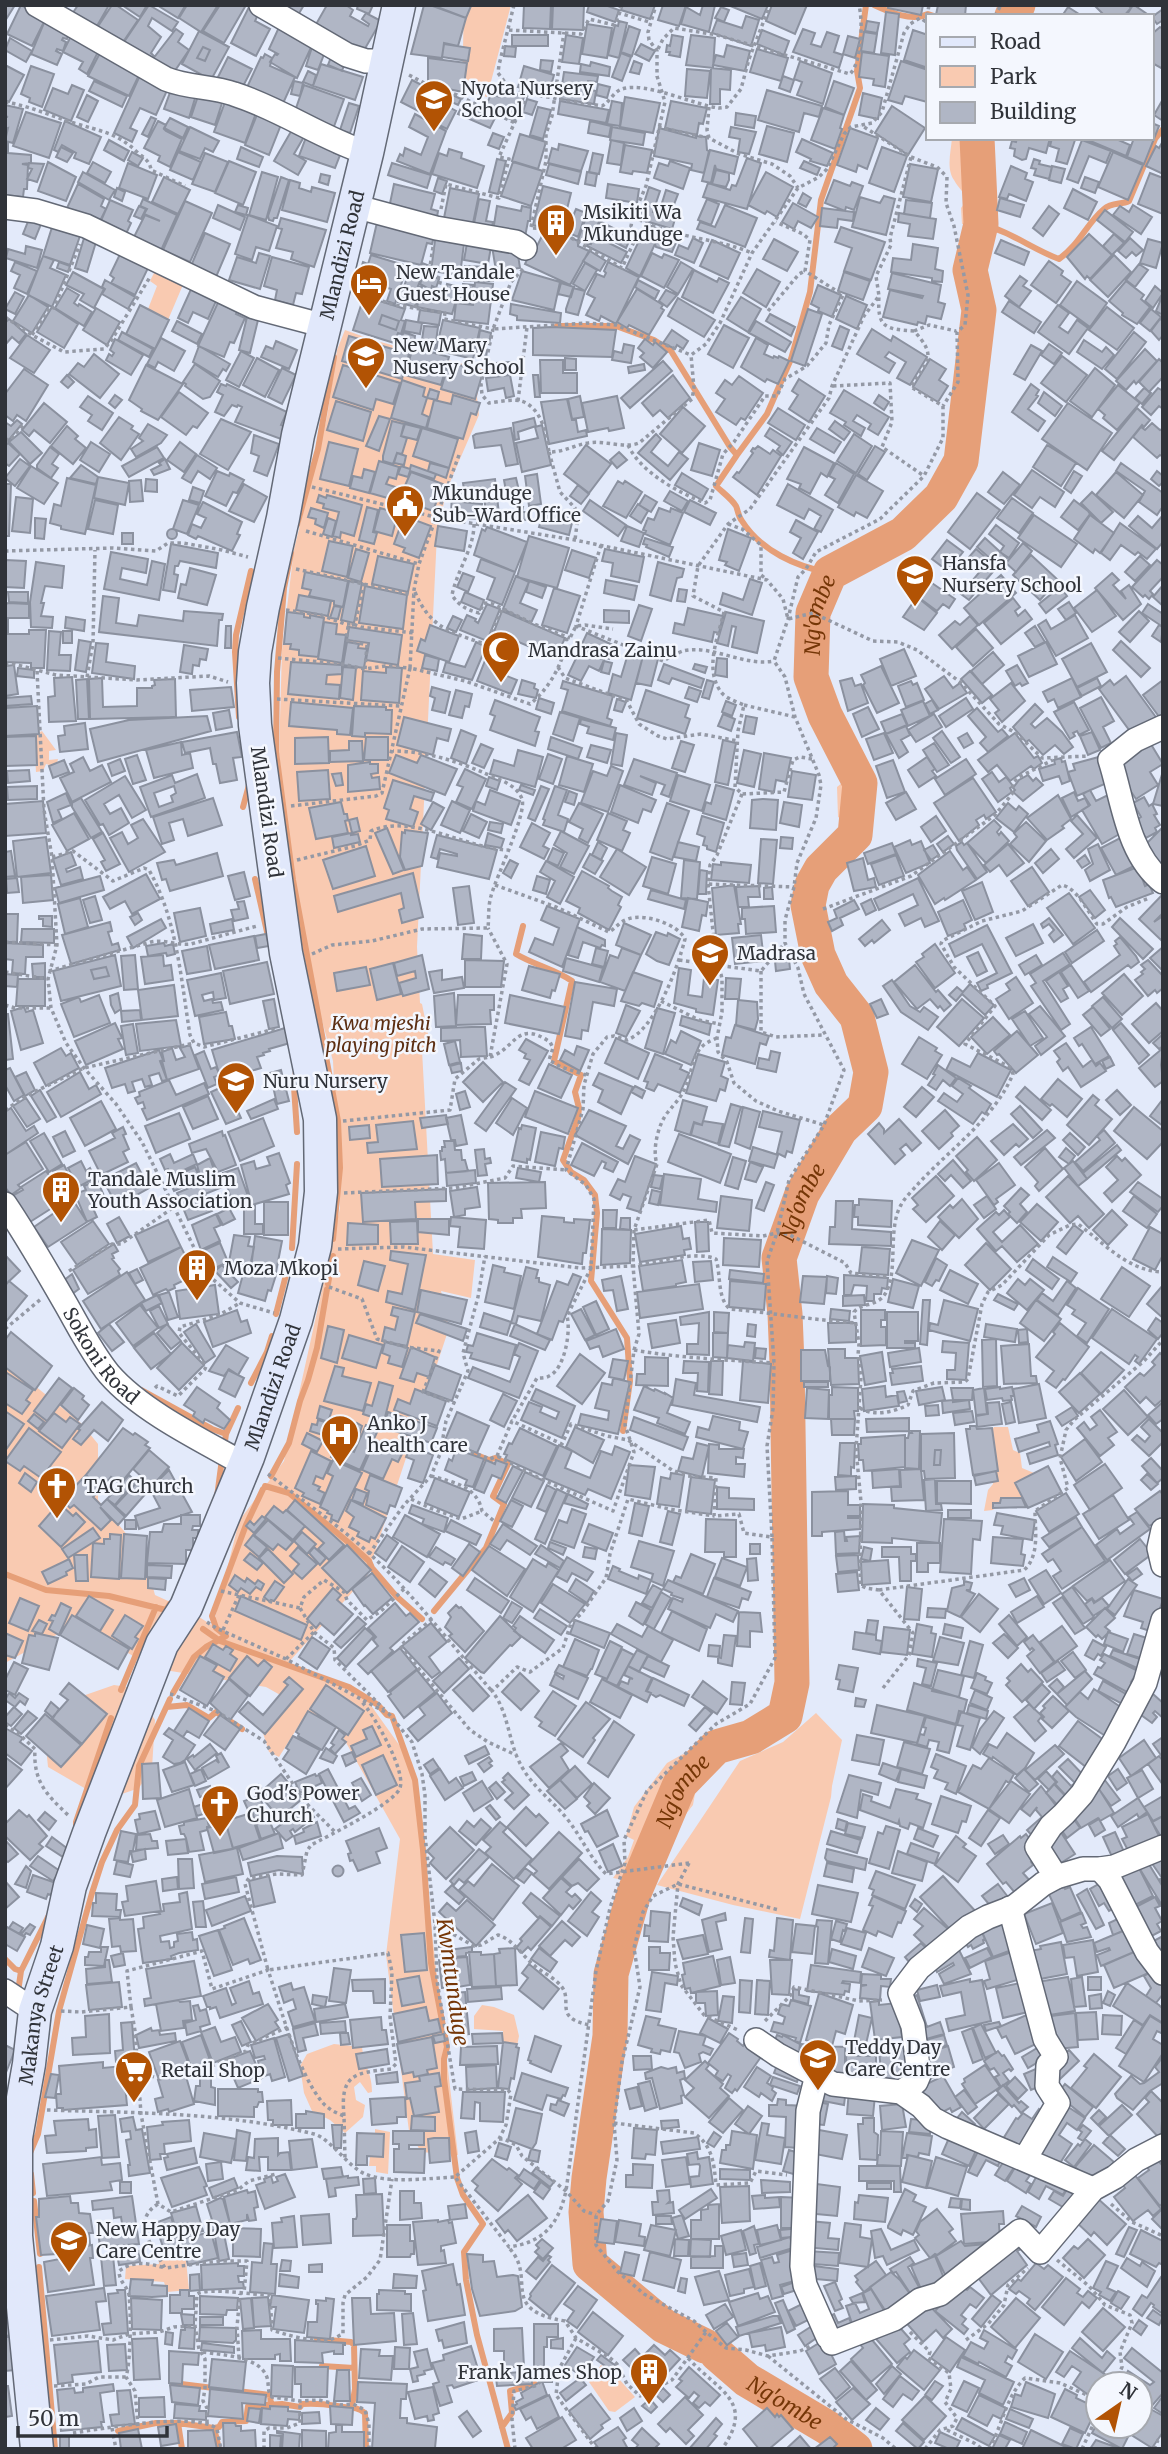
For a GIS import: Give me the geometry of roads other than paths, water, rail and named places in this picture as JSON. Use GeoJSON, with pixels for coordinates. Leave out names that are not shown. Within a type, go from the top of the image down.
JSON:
{"type":"FeatureCollection","features":[{"type":"Feature","properties":{"kind":"street"},"geometry":{"type":"LineString","coordinates":[[37,5],[166,79],[182,85],[233,93],[295,118],[334,140],[367,153]]}},
{"type":"Feature","properties":{"kind":"street"},"geometry":{"type":"LineString","coordinates":[[261,5],[347,55],[366,61],[386,61]]}},
{"type":"Feature","properties":{"kind":"street","name":"Mlandizi Road"},"geometry":{"type":"LineString","coordinates":[[190,1596],[246,1460],[296,1320],[315,1246],[321,1192],[320,1119],[286,953],[266,807],[254,677],[263,607],[298,435],[367,153],[399,5]]}},
{"type":"Feature","properties":{"kind":"street"},"geometry":{"type":"LineString","coordinates":[[354,206],[438,228],[516,242],[528,238]]}},
{"type":"Feature","properties":{"kind":"street"},"geometry":{"type":"LineString","coordinates":[[5,207],[36,211],[86,226],[254,307],[325,326]]}},
{"type":"Feature","properties":{"kind":"street"},"geometry":{"type":"LineString","coordinates":[[1160,879],[1142,858],[1111,760],[1135,740],[1163,727]]}},
{"type":"Feature","properties":{"kind":"street","name":"Sokoni Road"},"geometry":{"type":"LineString","coordinates":[[5,1204],[110,1375],[134,1396],[180,1428],[246,1460]]}},
{"type":"Feature","properties":{"kind":"street"},"geometry":{"type":"LineString","coordinates":[[1163,1530],[1159,1548],[1163,1565]]}},
{"type":"Feature","properties":{"kind":"street","name":"Makanya Street"},"geometry":{"type":"LineString","coordinates":[[37,2449],[16,2236],[14,2129],[35,2011],[57,1945],[70,1886],[89,1833],[162,1643],[190,1596]]}},
{"type":"Feature","properties":{"kind":"street"},"geometry":{"type":"LineString","coordinates":[[1056,1877],[1037,1847],[1051,1826],[1082,1794],[1114,1742],[1145,1683],[1163,1620]]}},
{"type":"Feature","properties":{"kind":"street"},"geometry":{"type":"LineString","coordinates":[[901,2092],[916,2082],[919,2067],[913,2026],[900,1993],[919,1968],[976,1922],[1010,1908],[1056,1877],[1083,1869],[1114,1867],[1163,1847]]}},
{"type":"Feature","properties":{"kind":"street"},"geometry":{"type":"LineString","coordinates":[[1100,1869],[1110,1880],[1152,1961],[1163,1973]]}},
{"type":"Feature","properties":{"kind":"street"},"geometry":{"type":"LineString","coordinates":[[1010,1908],[1045,2039],[1056,2057],[1048,2065],[1047,2085],[1058,2104],[1024,2159]]}},
{"type":"Feature","properties":{"kind":"street"},"geometry":{"type":"LineString","coordinates":[[5,1991],[35,2011]]}},
{"type":"Feature","properties":{"kind":"street"},"geometry":{"type":"LineString","coordinates":[[756,2040],[778,2055],[833,2084],[901,2092],[912,2098],[933,2119],[948,2127],[1093,2189]]}},
{"type":"Feature","properties":{"kind":"street"},"geometry":{"type":"LineString","coordinates":[[817,2076],[808,2111],[803,2277],[804,2285],[830,2340],[894,2319],[920,2300],[940,2294],[1020,2231],[1036,2258],[1093,2189],[1136,2160],[1163,2146]]}},
{"type":"Feature","properties":{"kind":"waterway"},"geometry":{"type":"LineString","coordinates":[[737,455],[767,414],[791,359],[810,292],[821,200],[860,88],[857,71],[866,5]]}},
{"type":"Feature","properties":{"kind":"waterway"},"geometry":{"type":"LineString","coordinates":[[874,5],[908,17],[926,15]]}},
{"type":"Feature","properties":{"kind":"waterway","name":"Ng'ombe"},"geometry":{"type":"LineString","coordinates":[[1013,14],[1018,5]]}},
{"type":"Feature","properties":{"kind":"waterway"},"geometry":{"type":"LineString","coordinates":[[981,224],[1002,231],[1059,259],[1104,209],[1129,201],[1155,139],[1163,129]]}},
{"type":"Feature","properties":{"kind":"waterway","name":"Ng'ombe"},"geometry":{"type":"LineString","coordinates":[[705,2346],[664,2326],[590,2264],[586,2212],[610,2036],[611,1974],[634,1893],[680,1784],[716,1747],[751,1737],[785,1716],[792,1683],[787,1363],[779,1258],[802,1194],[840,1130],[865,1106],[871,1072],[857,1017],[831,984],[818,955],[808,905],[812,885],[821,869],[855,835],[860,783],[825,715],[811,677],[813,613],[830,573],[903,534],[941,497],[961,461],[979,310],[970,270],[981,224],[977,140]]}},
{"type":"Feature","properties":{"kind":"waterway"},"geometry":{"type":"LineString","coordinates":[[557,326],[616,326],[654,340],[671,351],[737,455],[716,486],[734,503],[750,532],[769,549],[805,567],[830,573]]}},
{"type":"Feature","properties":{"kind":"waterway"},"geometry":{"type":"LineString","coordinates":[[297,525],[318,449],[334,357]]}},
{"type":"Feature","properties":{"kind":"waterway"},"geometry":{"type":"LineString","coordinates":[[291,553],[284,588],[277,672],[276,752],[293,880],[338,1121],[340,1168],[333,1239]]}},
{"type":"Feature","properties":{"kind":"waterway"},"geometry":{"type":"LineString","coordinates":[[239,717],[236,635],[251,571]]}},
{"type":"Feature","properties":{"kind":"waterway"},"geometry":{"type":"LineString","coordinates":[[243,807],[249,785]]}},
{"type":"Feature","properties":{"kind":"waterway"},"geometry":{"type":"LineString","coordinates":[[255,879],[268,936]]}},
{"type":"Feature","properties":{"kind":"waterway"},"geometry":{"type":"LineString","coordinates":[[523,926],[516,954],[572,981],[554,1061],[581,1075],[575,1092],[579,1108],[578,1118],[563,1160],[571,1172],[584,1180],[595,1195],[597,1213],[591,1281],[627,1338],[630,1381],[623,1431]]}},
{"type":"Feature","properties":{"kind":"waterway"},"geometry":{"type":"LineString","coordinates":[[296,1071],[294,1087],[297,1132]]}},
{"type":"Feature","properties":{"kind":"waterway"},"geometry":{"type":"LineString","coordinates":[[292,1248],[297,1164]]}},
{"type":"Feature","properties":{"kind":"waterway"},"geometry":{"type":"LineString","coordinates":[[328,1284],[333,1256]]}},
{"type":"Feature","properties":{"kind":"waterway"},"geometry":{"type":"LineString","coordinates":[[276,1314],[287,1271]]}},
{"type":"Feature","properties":{"kind":"waterway"},"geometry":{"type":"LineString","coordinates":[[271,1476],[289,1443],[308,1380],[317,1348],[327,1289]]}},
{"type":"Feature","properties":{"kind":"waterway"},"geometry":{"type":"LineString","coordinates":[[251,1383],[272,1336]]}},
{"type":"Feature","properties":{"kind":"waterway"},"geometry":{"type":"LineString","coordinates":[[141,1390],[226,1434]]}},
{"type":"Feature","properties":{"kind":"waterway"},"geometry":{"type":"LineString","coordinates":[[224,1448],[226,1434],[238,1408]]}},
{"type":"Feature","properties":{"kind":"waterway"},"geometry":{"type":"LineString","coordinates":[[434,1611],[486,1548],[504,1504],[493,1496],[508,1464],[474,1454]]}},
{"type":"Feature","properties":{"kind":"waterway"},"geometry":{"type":"LineString","coordinates":[[217,1497],[222,1459]]}},
{"type":"Feature","properties":{"kind":"waterway"},"geometry":{"type":"LineString","coordinates":[[265,1486],[289,1493],[348,1542],[369,1561],[396,1596],[422,1619]]}},
{"type":"Feature","properties":{"kind":"waterway"},"geometry":{"type":"LineString","coordinates":[[173,1693],[194,1657],[226,1636],[216,1628],[212,1616],[246,1525],[263,1489]]}},
{"type":"Feature","properties":{"kind":"waterway"},"geometry":{"type":"LineString","coordinates":[[5,1574],[46,1590],[109,1596],[166,1610],[170,1604]]}},
{"type":"Feature","properties":{"kind":"waterway"},"geometry":{"type":"LineString","coordinates":[[121,1690],[156,1607]]}},
{"type":"Feature","properties":{"kind":"waterway","name":"Kwmtunduge"},"geometry":{"type":"LineString","coordinates":[[203,1629],[220,1641],[349,1687],[392,1716],[415,1780],[431,1963],[447,2047],[444,2079],[457,2178],[463,2195],[483,2224],[464,2252],[466,2280],[477,2335],[508,2449]]}},
{"type":"Feature","properties":{"kind":"waterway"},"geometry":{"type":"LineString","coordinates":[[30,2153],[38,2134],[59,2011],[92,1893],[102,1862],[117,1830],[135,1805],[139,1766],[170,1699]]}},
{"type":"Feature","properties":{"kind":"waterway"},"geometry":{"type":"LineString","coordinates":[[167,1707],[187,1705],[209,1718],[216,1712],[242,1729]]}},
{"type":"Feature","properties":{"kind":"waterway"},"geometry":{"type":"LineString","coordinates":[[76,1830],[76,1822],[111,1718]]}},
{"type":"Feature","properties":{"kind":"waterway"},"geometry":{"type":"LineString","coordinates":[[18,1992],[21,1971],[49,1915]]}},
{"type":"Feature","properties":{"kind":"waterway"},"geometry":{"type":"LineString","coordinates":[[5,1959],[21,1971]]}},
{"type":"Feature","properties":{"kind":"waterway"},"geometry":{"type":"LineString","coordinates":[[31,2174],[33,2193]]}},
{"type":"Feature","properties":{"kind":"waterway"},"geometry":{"type":"LineString","coordinates":[[34,2201],[40,2254]]}},
{"type":"Feature","properties":{"kind":"waterway"},"geometry":{"type":"LineString","coordinates":[[39,2267],[55,2449]]}},
{"type":"Feature","properties":{"kind":"waterway"},"geometry":{"type":"LineString","coordinates":[[317,2339],[351,2342],[354,2345],[355,2389],[352,2406]]}},
{"type":"Feature","properties":{"kind":"waterway","name":"Ng'ombe"},"geometry":{"type":"LineString","coordinates":[[717,2354],[747,2380],[828,2428],[855,2449]]}},
{"type":"Feature","properties":{"kind":"waterway"},"geometry":{"type":"LineString","coordinates":[[322,2366],[354,2368]]}},
{"type":"Feature","properties":{"kind":"waterway"},"geometry":{"type":"LineString","coordinates":[[173,2383],[270,2395],[271,2405]]}},
{"type":"Feature","properties":{"kind":"waterway"},"geometry":{"type":"LineString","coordinates":[[502,2427],[512,2413],[510,2391],[535,2384]]}},
{"type":"Feature","properties":{"kind":"waterway"},"geometry":{"type":"LineString","coordinates":[[214,2428],[219,2427],[222,2422],[246,2421],[248,2406],[282,2404],[300,2407],[302,2404],[316,2404],[355,2408],[365,2413],[366,2449]]}},
{"type":"Feature","properties":{"kind":"waterway"},"geometry":{"type":"LineString","coordinates":[[118,2431],[156,2423],[214,2428],[219,2449]]}},
{"type":"Feature","properties":{"kind":"waterway"},"geometry":{"type":"LineString","coordinates":[[178,2423],[182,2449]]}},
{"type":"Feature","properties":{"kind":"place","name":"Nyota Nursery School"},"geometry":{"type":"Point","coordinates":[434,133]}},
{"type":"Feature","properties":{"kind":"place","name":"Msikiti Wa Mkunduge"},"geometry":{"type":"Point","coordinates":[556,257]}},
{"type":"Feature","properties":{"kind":"place","name":"New Tandale Guest House"},"geometry":{"type":"Point","coordinates":[369,317]}},
{"type":"Feature","properties":{"kind":"place","name":"New Mary Nusery School"},"geometry":{"type":"Point","coordinates":[366,390]}},
{"type":"Feature","properties":{"kind":"place","name":"Mkunduge Sub-Ward Office"},"geometry":{"type":"Point","coordinates":[405,538]}},
{"type":"Feature","properties":{"kind":"place","name":"Hansfa Nursery School"},"geometry":{"type":"Point","coordinates":[915,608]}},
{"type":"Feature","properties":{"kind":"place","name":"Mandrasa Zainu"},"geometry":{"type":"Point","coordinates":[501,684]}},
{"type":"Feature","properties":{"kind":"place","name":"Madrasa"},"geometry":{"type":"Point","coordinates":[710,987]}},
{"type":"Feature","properties":{"kind":"place","name":"Nuru Nursery"},"geometry":{"type":"Point","coordinates":[236,1115]}},
{"type":"Feature","properties":{"kind":"place","name":"Tandale Muslim Youth Association"},"geometry":{"type":"Point","coordinates":[61,1224]}},
{"type":"Feature","properties":{"kind":"place","name":"Moza Mkopi"},"geometry":{"type":"Point","coordinates":[197,1302]}},
{"type":"Feature","properties":{"kind":"place","name":"Anko J health care"},"geometry":{"type":"Point","coordinates":[340,1468]}},
{"type":"Feature","properties":{"kind":"place","name":"TAG Church"},"geometry":{"type":"Point","coordinates":[57,1520]}},
{"type":"Feature","properties":{"kind":"place","name":"God's Power Church"},"geometry":{"type":"Point","coordinates":[220,1838]}},
{"type":"Feature","properties":{"kind":"place","name":"Teddy Day Care Centre"},"geometry":{"type":"Point","coordinates":[818,2092]}},
{"type":"Feature","properties":{"kind":"place","name":"Retail Shop"},"geometry":{"type":"Point","coordinates":[134,2104]}},
{"type":"Feature","properties":{"kind":"place","name":"New Happy Day Care Centre"},"geometry":{"type":"Point","coordinates":[69,2274]}},
{"type":"Feature","properties":{"kind":"place","name":"Frank James Shop"},"geometry":{"type":"Point","coordinates":[649,2406]}},
{"type":"Feature","properties":{"kind":"park label","name":"Kwa mjeshi playing pitch"},"geometry":{"type":"Point","coordinates":[381,1034]}}]}
